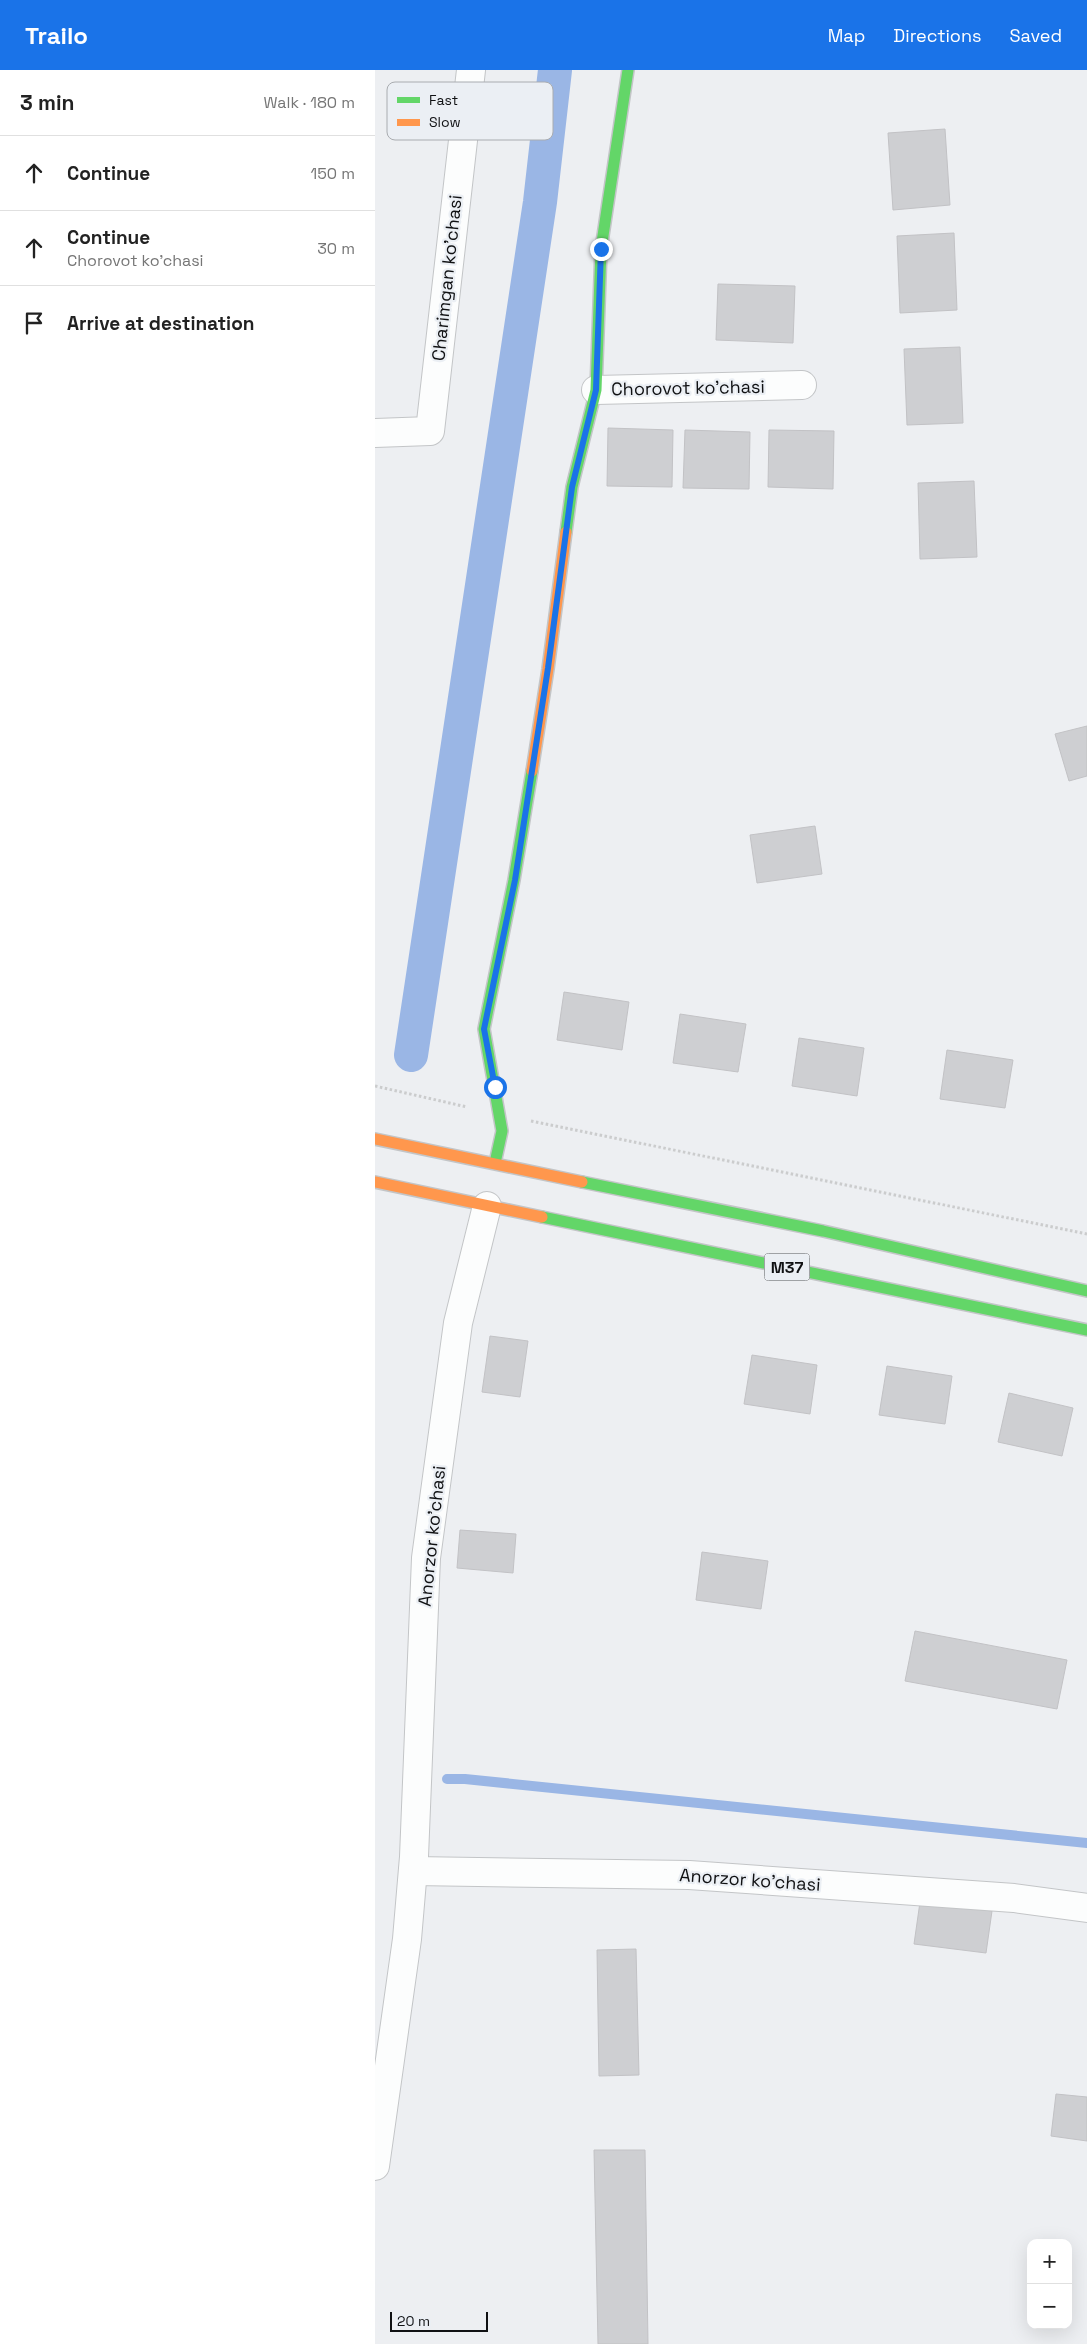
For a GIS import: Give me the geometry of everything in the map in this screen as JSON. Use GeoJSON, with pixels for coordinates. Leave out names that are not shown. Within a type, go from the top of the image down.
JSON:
{"type":"FeatureCollection","features":[{"type":"Feature","properties":{"kind":"main road","name":"Chorovot ko'chasi"},"geometry":{"type":"LineString","coordinates":[[596,390],[601,249],[628,70]]}},
{"type":"Feature","properties":{"kind":"main road"},"geometry":{"type":"LineString","coordinates":[[495,1163],[502,1130],[484,1029],[515,880],[548,668],[572,487],[596,390]]}},
{"type":"Feature","properties":{"kind":"main road","name":"M37"},"geometry":{"type":"LineString","coordinates":[[375,1139],[823,1231],[1087,1291]]}},
{"type":"Feature","properties":{"kind":"main road","name":"M37"},"geometry":{"type":"LineString","coordinates":[[375,1182],[1087,1330]]}},
{"type":"Feature","properties":{"kind":"street","name":"Charimgan ko'chasi"},"geometry":{"type":"LineString","coordinates":[[375,433],[430,431],[463,140]]}},
{"type":"Feature","properties":{"kind":"street","name":"Chorovot ko'chasi"},"geometry":{"type":"LineString","coordinates":[[596,390],[802,385]]}},
{"type":"Feature","properties":{"kind":"street","name":"Anorzor ko'chasi"},"geometry":{"type":"LineString","coordinates":[[375,2166],[407,1939],[413,1871],[426,1558],[458,1323],[487,1206]]}},
{"type":"Feature","properties":{"kind":"street","name":"Anorzor ko'chasi"},"geometry":{"type":"LineString","coordinates":[[413,1871],[689,1875],[1014,1898],[1087,1908]]}},
{"type":"Feature","properties":{"kind":"path"},"geometry":{"type":"LineString","coordinates":[[375,1086],[499,1115],[1087,1234]]}},
{"type":"Feature","properties":{"kind":"building"},"geometry":{"type":"Polygon","coordinates":[[[945,129],[950,205],[893,210],[888,133],[945,129]]]}},
{"type":"Feature","properties":{"kind":"building"},"geometry":{"type":"Polygon","coordinates":[[[954,233],[957,310],[900,313],[897,236],[954,233]]]}},
{"type":"Feature","properties":{"kind":"building"},"geometry":{"type":"Polygon","coordinates":[[[718,284],[795,286],[793,343],[716,340],[718,284]]]}},
{"type":"Feature","properties":{"kind":"building"},"geometry":{"type":"Polygon","coordinates":[[[960,347],[963,423],[907,425],[904,349],[960,347]]]}},
{"type":"Feature","properties":{"kind":"building"},"geometry":{"type":"Polygon","coordinates":[[[608,428],[673,430],[672,487],[607,486],[608,428]]]}},
{"type":"Feature","properties":{"kind":"building"},"geometry":{"type":"Polygon","coordinates":[[[685,430],[750,432],[749,489],[683,488],[685,430]]]}},
{"type":"Feature","properties":{"kind":"building"},"geometry":{"type":"Polygon","coordinates":[[[769,430],[834,431],[833,489],[768,487],[769,430]]]}},
{"type":"Feature","properties":{"kind":"building"},"geometry":{"type":"Polygon","coordinates":[[[974,481],[977,557],[920,559],[918,483],[974,481]]]}},
{"type":"Feature","properties":{"kind":"building"},"geometry":{"type":"Polygon","coordinates":[[[1087,726],[1087,776],[1069,781],[1055,734],[1087,726]]]}},
{"type":"Feature","properties":{"kind":"building"},"geometry":{"type":"Polygon","coordinates":[[[815,826],[822,874],[757,883],[750,835],[815,826]]]}},
{"type":"Feature","properties":{"kind":"building"},"geometry":{"type":"Polygon","coordinates":[[[564,992],[629,1002],[622,1050],[557,1040],[564,992]]]}},
{"type":"Feature","properties":{"kind":"building"},"geometry":{"type":"Polygon","coordinates":[[[680,1014],[746,1024],[738,1072],[673,1063],[680,1014]]]}},
{"type":"Feature","properties":{"kind":"building"},"geometry":{"type":"Polygon","coordinates":[[[799,1038],[864,1048],[857,1096],[792,1086],[799,1038]]]}},
{"type":"Feature","properties":{"kind":"building"},"geometry":{"type":"Polygon","coordinates":[[[947,1050],[1013,1060],[1005,1108],[940,1099],[947,1050]]]}},
{"type":"Feature","properties":{"kind":"building"},"geometry":{"type":"Polygon","coordinates":[[[490,1336],[528,1341],[520,1397],[482,1392],[490,1336]]]}},
{"type":"Feature","properties":{"kind":"building"},"geometry":{"type":"Polygon","coordinates":[[[752,1355],[817,1365],[810,1414],[744,1404],[752,1355]]]}},
{"type":"Feature","properties":{"kind":"building"},"geometry":{"type":"Polygon","coordinates":[[[887,1366],[952,1376],[945,1424],[879,1415],[887,1366]]]}},
{"type":"Feature","properties":{"kind":"building"},"geometry":{"type":"Polygon","coordinates":[[[1009,1393],[1073,1408],[1062,1456],[998,1442],[1009,1393]]]}},
{"type":"Feature","properties":{"kind":"building"},"geometry":{"type":"Polygon","coordinates":[[[460,1530],[516,1534],[513,1573],[457,1568],[460,1530]]]}},
{"type":"Feature","properties":{"kind":"building"},"geometry":{"type":"Polygon","coordinates":[[[702,1552],[768,1561],[761,1609],[696,1600],[702,1552]]]}},
{"type":"Feature","properties":{"kind":"building"},"geometry":{"type":"Polygon","coordinates":[[[915,1631],[1067,1660],[1057,1709],[905,1681],[915,1631]]]}},
{"type":"Feature","properties":{"kind":"building"},"geometry":{"type":"Polygon","coordinates":[[[920,1902],[992,1911],[986,1953],[914,1944],[920,1902]]]}},
{"type":"Feature","properties":{"kind":"building"},"geometry":{"type":"Polygon","coordinates":[[[636,1949],[639,2075],[599,2076],[597,1950],[636,1949]]]}},
{"type":"Feature","properties":{"kind":"building"},"geometry":{"type":"Polygon","coordinates":[[[1056,2094],[1087,2097],[1087,2141],[1051,2136],[1056,2094]]]}},
{"type":"Feature","properties":{"kind":"building"},"geometry":{"type":"Polygon","coordinates":[[[594,2150],[645,2150],[648,2344],[598,2344],[594,2150]]]}},
{"type":"Feature","properties":{"kind":"waterway"},"geometry":{"type":"LineString","coordinates":[[553,88],[555,70]]}},
{"type":"Feature","properties":{"kind":"waterway"},"geometry":{"type":"LineString","coordinates":[[411,1055],[540,202],[547,140]]}},
{"type":"Feature","properties":{"kind":"waterway"},"geometry":{"type":"LineString","coordinates":[[447,1779],[465,1779],[1087,1843]]}},
{"type":"Feature","properties":{"kind":"traffic: fast"},"geometry":{"type":"LineString","coordinates":[[566,532],[572,487],[596,390],[601,249],[628,70]]}},
{"type":"Feature","properties":{"kind":"traffic: fast"},"geometry":{"type":"LineString","coordinates":[[495,1163],[502,1131],[484,1029],[514,880],[532,771]]}},
{"type":"Feature","properties":{"kind":"traffic: fast"},"geometry":{"type":"LineString","coordinates":[[582,1182],[823,1231],[1087,1291]]}},
{"type":"Feature","properties":{"kind":"traffic: fast"},"geometry":{"type":"LineString","coordinates":[[542,1217],[1087,1330]]}},
{"type":"Feature","properties":{"kind":"traffic: slow"},"geometry":{"type":"LineString","coordinates":[[532,771],[566,532]]}},
{"type":"Feature","properties":{"kind":"traffic: slow"},"geometry":{"type":"LineString","coordinates":[[375,1139],[582,1182]]}},
{"type":"Feature","properties":{"kind":"traffic: slow"},"geometry":{"type":"LineString","coordinates":[[375,1182],[542,1217]]}},
{"type":"Feature","properties":{"kind":"route"},"geometry":{"type":"LineString","coordinates":[[495,1087],[484,1029],[515,880],[548,668],[572,487],[596,390],[601,249]]}}]}
